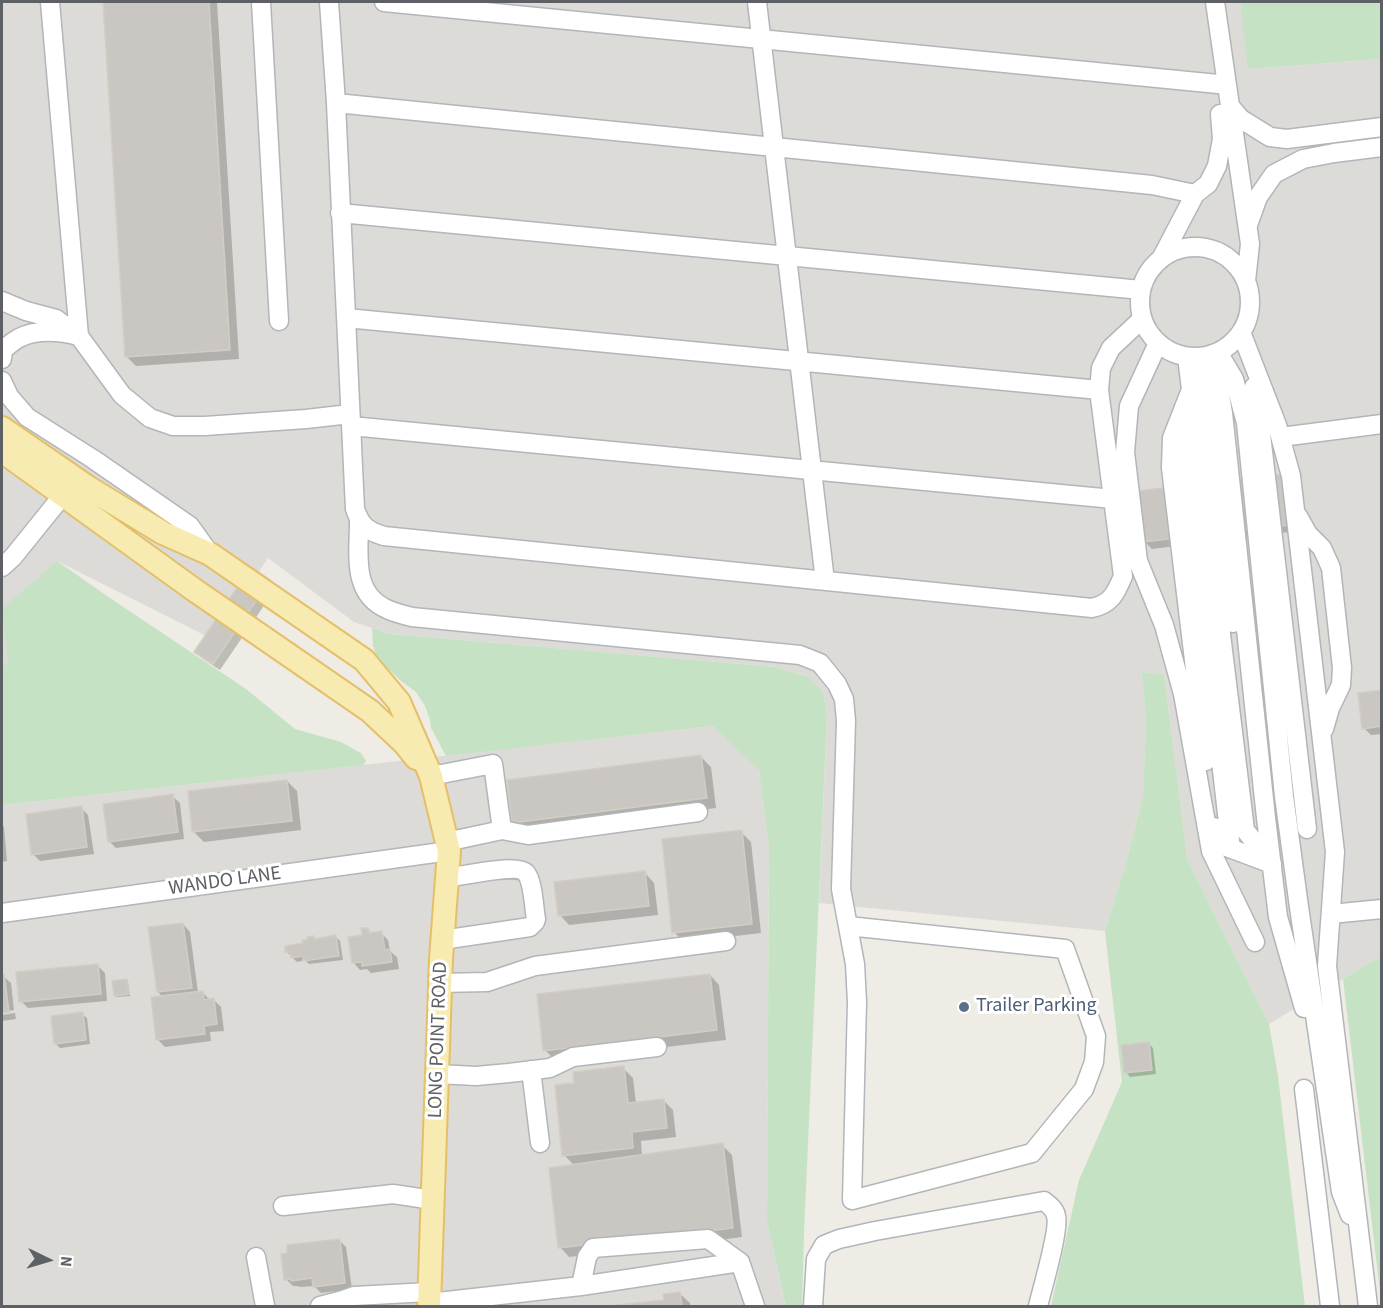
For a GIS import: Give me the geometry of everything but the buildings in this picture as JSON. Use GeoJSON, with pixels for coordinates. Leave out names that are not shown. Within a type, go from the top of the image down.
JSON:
{"type":"FeatureCollection","features":[{"type":"Feature","properties":{"kind":"main road","name":"LONG POINT ROAD"},"geometry":{"type":"LineString","coordinates":[[2,428],[89,488],[154,527],[210,555],[364,660],[399,702],[431,776],[447,846],[429,1300]]}},
{"type":"Feature","properties":{"kind":"main road"},"geometry":{"type":"LineString","coordinates":[[2,451],[201,594],[370,711],[404,743],[431,776]]}},
{"type":"Feature","properties":{"kind":"street"},"geometry":{"type":"LineString","coordinates":[[50,2],[79,336]]}},
{"type":"Feature","properties":{"kind":"street"},"geometry":{"type":"LineString","coordinates":[[261,2],[279,321]]}},
{"type":"Feature","properties":{"kind":"street"},"geometry":{"type":"LineString","coordinates":[[329,2],[336,103],[355,509],[359,521],[359,571],[362,586],[373,600],[387,610],[412,617],[800,654],[820,663],[837,684],[843,699],[846,721],[841,889],[855,964],[857,1002],[852,1200],[1032,1153],[1084,1089],[1094,1062],[1096,1036],[1065,948],[848,926]]}},
{"type":"Feature","properties":{"kind":"street"},"geometry":{"type":"LineString","coordinates":[[384,2],[1218,84]]}},
{"type":"Feature","properties":{"kind":"street"},"geometry":{"type":"LineString","coordinates":[[757,2],[825,581]]}},
{"type":"Feature","properties":{"kind":"street"},"geometry":{"type":"LineString","coordinates":[[1214,2],[1222,139],[1217,166],[1208,184],[1195,194],[1162,257],[1149,271],[1141,290],[1142,319],[1158,343],[1167,350],[1209,357],[1234,379],[1246,423],[1284,796],[1293,861],[1341,1192],[1360,1244]]}},
{"type":"Feature","properties":{"kind":"street"},"geometry":{"type":"LineString","coordinates":[[1214,2],[1250,244],[1246,281]]}},
{"type":"Feature","properties":{"kind":"street"},"geometry":{"type":"LineString","coordinates":[[336,103],[1152,185],[1195,194]]}},
{"type":"Feature","properties":{"kind":"street"},"geometry":{"type":"LineString","coordinates":[[1230,106],[1241,119],[1270,137],[1287,139],[1382,127]]}},
{"type":"Feature","properties":{"kind":"street"},"geometry":{"type":"LineString","coordinates":[[1247,227],[1258,197],[1274,174],[1303,159],[1382,147]]}},
{"type":"Feature","properties":{"kind":"street"},"geometry":{"type":"LineString","coordinates":[[340,213],[1141,290]]}},
{"type":"Feature","properties":{"kind":"street"},"geometry":{"type":"LineString","coordinates":[[1162,257],[1189,247],[1218,251],[1235,263],[1249,291],[1249,312],[1241,340],[1259,417],[1304,836]]}},
{"type":"Feature","properties":{"kind":"street"},"geometry":{"type":"LineString","coordinates":[[2,301],[26,311],[56,319],[79,336],[122,395],[150,418],[173,426],[306,419],[351,420],[812,470],[1113,499]]}},
{"type":"Feature","properties":{"kind":"street"},"geometry":{"type":"LineString","coordinates":[[346,318],[1099,390]]}},
{"type":"Feature","properties":{"kind":"street"},"geometry":{"type":"LineString","coordinates":[[359,521],[371,532],[384,536],[1092,608],[1102,606],[1117,592],[1123,576],[1099,390],[1101,368],[1111,348],[1142,319]]}},
{"type":"Feature","properties":{"kind":"street"},"geometry":{"type":"LineString","coordinates":[[2,359],[3,350],[20,337],[38,333],[68,333],[79,336]]}},
{"type":"Feature","properties":{"kind":"street"},"geometry":{"type":"LineString","coordinates":[[1241,340],[1209,357],[1191,391],[1172,438],[1171,468],[1216,843],[1271,860]]}},
{"type":"Feature","properties":{"kind":"street"},"geometry":{"type":"LineString","coordinates":[[1241,340],[1281,437],[1291,476],[1335,852],[1327,966],[1368,1306]]}},
{"type":"Feature","properties":{"kind":"street"},"geometry":{"type":"LineString","coordinates":[[1158,343],[1129,406],[1125,452],[1138,561],[1164,625],[1183,694],[1211,851],[1255,942]]}},
{"type":"Feature","properties":{"kind":"street"},"geometry":{"type":"LineString","coordinates":[[1209,357],[1223,412],[1278,917],[1324,1079]]}},
{"type":"Feature","properties":{"kind":"street"},"geometry":{"type":"LineString","coordinates":[[2,381],[9,396],[27,417],[190,526],[210,555]]}},
{"type":"Feature","properties":{"kind":"street"},"geometry":{"type":"LineString","coordinates":[[1191,391],[1245,830],[1271,860]]}},
{"type":"Feature","properties":{"kind":"street"},"geometry":{"type":"LineString","coordinates":[[1266,397],[1317,809],[1293,861]]}},
{"type":"Feature","properties":{"kind":"street"},"geometry":{"type":"LineString","coordinates":[[1281,437],[1382,424]]}},
{"type":"Feature","properties":{"kind":"street"},"geometry":{"type":"LineString","coordinates":[[2,567],[14,557],[63,495]]}},
{"type":"Feature","properties":{"kind":"street"},"geometry":{"type":"LineString","coordinates":[[1295,510],[1308,534],[1322,548],[1331,568],[1335,601],[1342,668],[1341,685],[1330,708],[1322,737]]}},
{"type":"Feature","properties":{"kind":"street"},"geometry":{"type":"LineString","coordinates":[[431,776],[493,764],[502,830]]}},
{"type":"Feature","properties":{"kind":"street","name":"WANDO LANE"},"geometry":{"type":"LineString","coordinates":[[2,913],[447,846],[502,830],[528,834],[698,812]]}},
{"type":"Feature","properties":{"kind":"street"},"geometry":{"type":"LineString","coordinates":[[442,940],[530,927],[536,919],[530,880],[523,871],[511,868],[447,878]]}},
{"type":"Feature","properties":{"kind":"street"},"geometry":{"type":"LineString","coordinates":[[1330,914],[1382,909]]}},
{"type":"Feature","properties":{"kind":"street"},"geometry":{"type":"LineString","coordinates":[[441,983],[487,982],[535,966],[726,941]]}},
{"type":"Feature","properties":{"kind":"street"},"geometry":{"type":"LineString","coordinates":[[437,1074],[476,1076],[531,1071],[550,1068],[573,1057],[657,1047]]}},
{"type":"Feature","properties":{"kind":"street"},"geometry":{"type":"LineString","coordinates":[[531,1071],[540,1143]]}},
{"type":"Feature","properties":{"kind":"street"},"geometry":{"type":"LineString","coordinates":[[1304,1089],[1330,1306]]}},
{"type":"Feature","properties":{"kind":"street"},"geometry":{"type":"LineString","coordinates":[[283,1206],[393,1194],[433,1200]]}},
{"type":"Feature","properties":{"kind":"street"},"geometry":{"type":"LineString","coordinates":[[813,1306],[816,1259],[824,1245],[839,1239],[875,1231],[1044,1201],[1051,1206],[1056,1216],[1056,1230],[1038,1306]]}},
{"type":"Feature","properties":{"kind":"street"},"geometry":{"type":"LineString","coordinates":[[581,1286],[587,1257],[593,1248],[708,1239],[740,1262],[755,1306]]}},
{"type":"Feature","properties":{"kind":"street"},"geometry":{"type":"LineString","coordinates":[[256,1257],[265,1306]]}},
{"type":"Feature","properties":{"kind":"street"},"geometry":{"type":"LineString","coordinates":[[320,1306],[344,1303],[354,1296],[429,1300],[581,1286],[740,1262]]}},
{"type":"Feature","properties":{"kind":"shaded area"},"geometry":{"type":"Polygon","coordinates":[[[2,2],[1240,2],[1249,69],[1381,59],[1381,958],[1269,1024],[1187,859],[1164,675],[1142,672],[1146,721],[1143,796],[1125,867],[1105,931],[819,903],[827,716],[823,691],[808,677],[776,667],[390,634],[354,622],[268,558],[214,640],[57,561],[8,665],[2,665],[2,2]]]}},
{"type":"Feature","properties":{"kind":"shaded area"},"geometry":{"type":"Polygon","coordinates":[[[713,726],[759,769],[769,846],[767,1221],[784,1306],[2,1306],[2,805],[713,726]]]}},
{"type":"Feature","properties":{"kind":"green space"},"geometry":{"type":"Polygon","coordinates":[[[1240,2],[1381,2],[1381,59],[1248,69],[1240,2]]]}},
{"type":"Feature","properties":{"kind":"green space"},"geometry":{"type":"Polygon","coordinates":[[[57,561],[246,689],[295,729],[341,742],[361,753],[366,761],[363,765],[2,805],[2,665],[8,664],[2,609],[57,561]]]}},
{"type":"Feature","properties":{"kind":"green space"},"geometry":{"type":"Polygon","coordinates":[[[372,628],[390,634],[776,667],[808,677],[823,691],[827,716],[802,1306],[784,1306],[767,1221],[769,846],[759,770],[713,726],[446,756],[431,728],[425,706],[416,692],[377,658],[373,646],[372,628]]]}},
{"type":"Feature","properties":{"kind":"green space"},"geometry":{"type":"Polygon","coordinates":[[[1142,672],[1164,675],[1187,859],[1269,1024],[1278,1076],[1305,1306],[1051,1306],[1079,1180],[1122,1082],[1105,931],[1125,867],[1143,796],[1146,721],[1142,672]]]}},
{"type":"Feature","properties":{"kind":"green space"},"geometry":{"type":"Polygon","coordinates":[[[1382,958],[1381,1300],[1343,979],[1376,959],[1382,958]]]}},
{"type":"Feature","properties":{"kind":"place","name":"Trailer Parking"},"geometry":{"type":"Point","coordinates":[964,1007]}}]}
